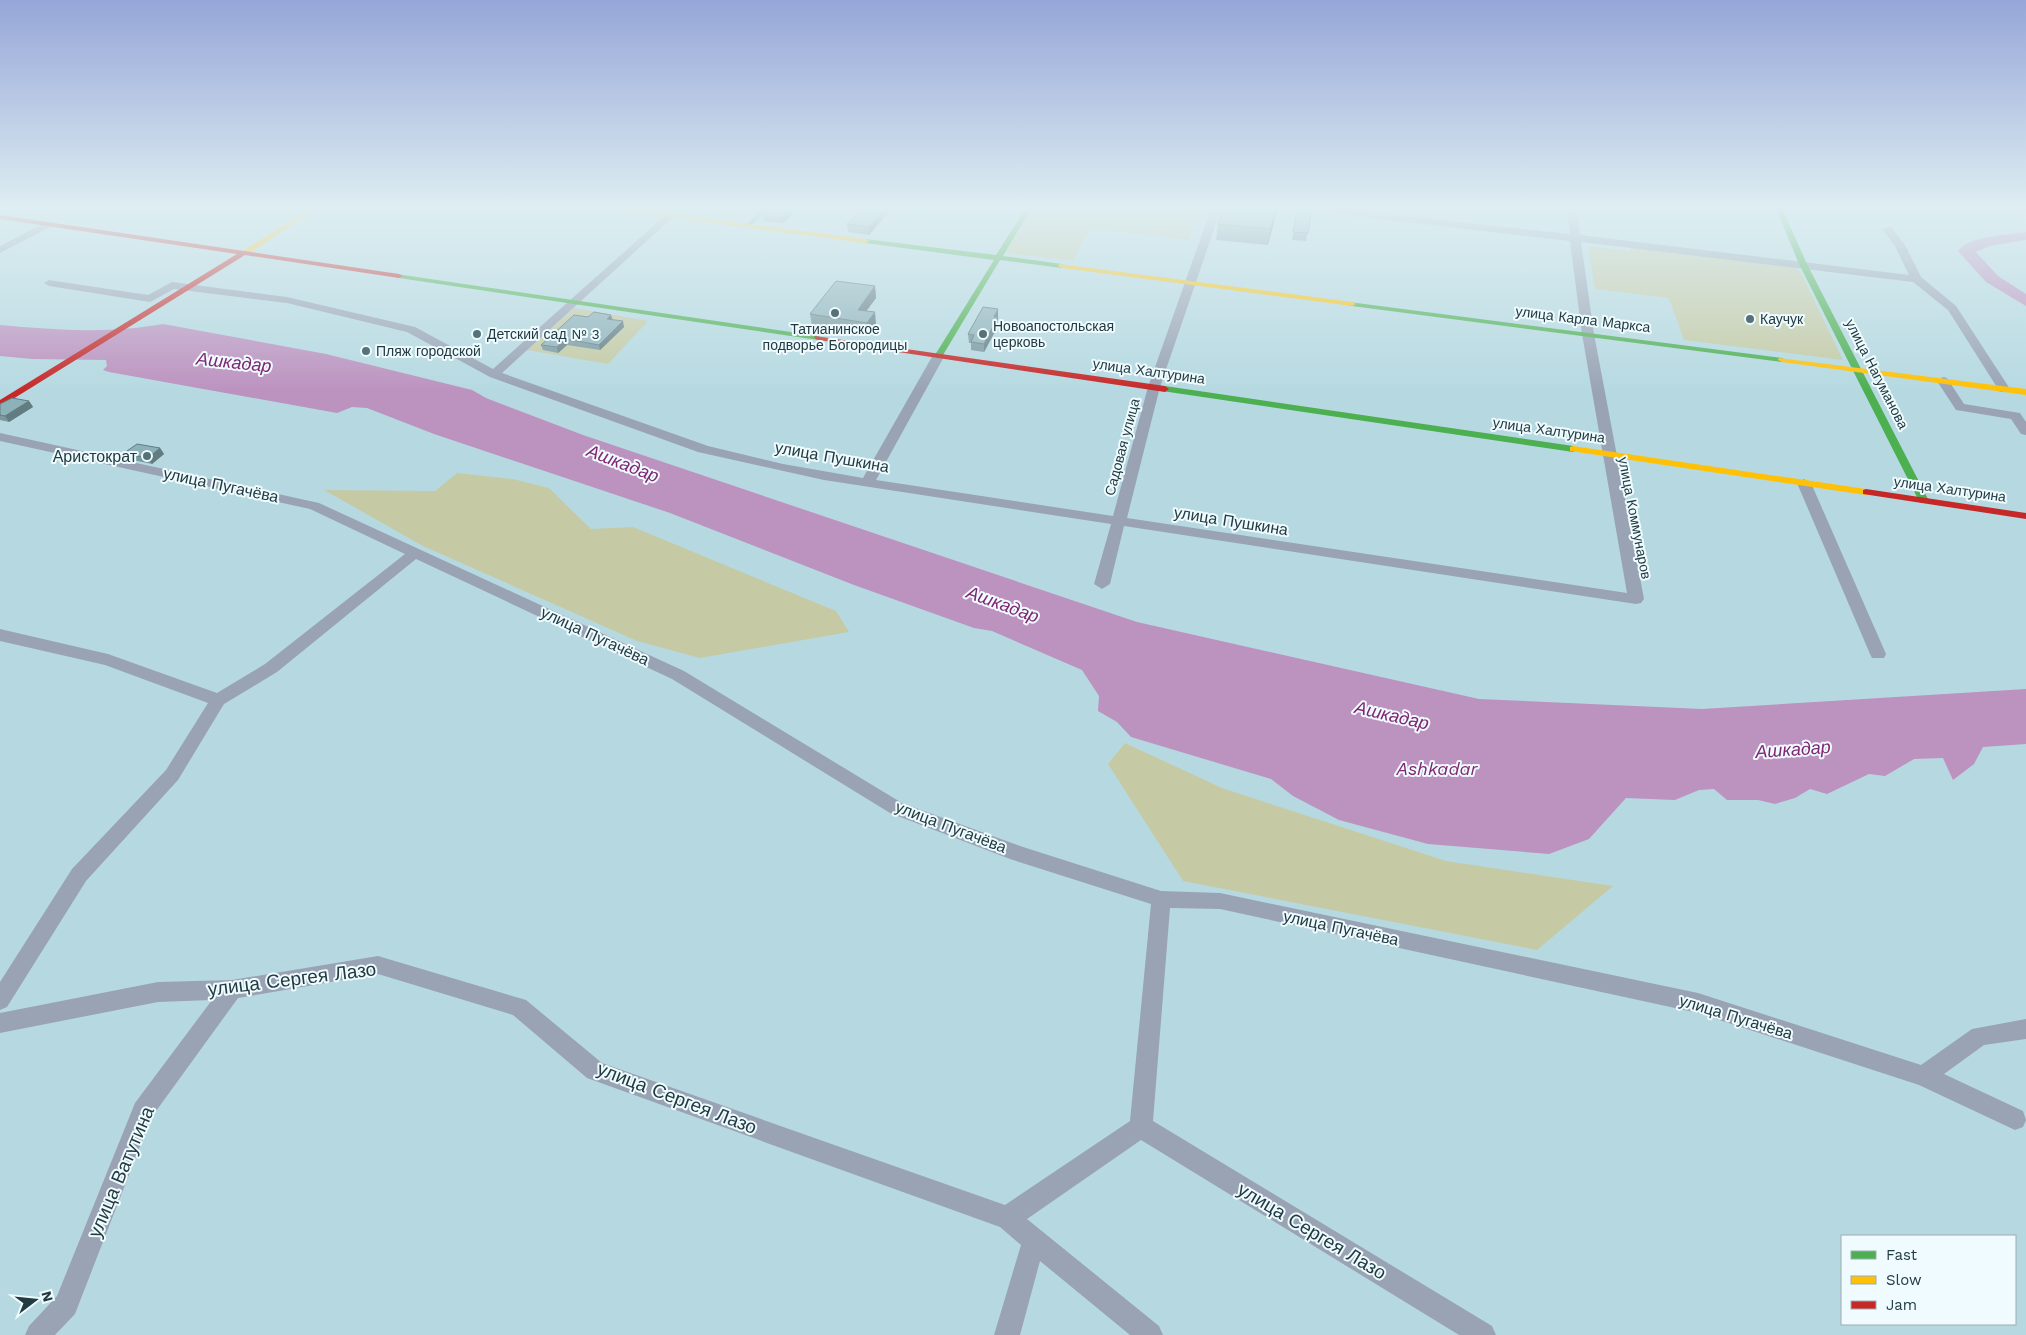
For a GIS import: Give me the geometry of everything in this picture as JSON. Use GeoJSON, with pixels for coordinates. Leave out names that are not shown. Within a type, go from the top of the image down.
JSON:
{"type":"FeatureCollection","features":[{"type":"Feature","properties":{"kind":"main road"},"geometry":{"type":"LineString","coordinates":[[0,404],[219,268]]}},
{"type":"Feature","properties":{"kind":"main road","name":"улица Халтурина"},"geometry":{"type":"LineString","coordinates":[[341,268],[2026,516]]}},
{"type":"Feature","properties":{"kind":"main road"},"geometry":{"type":"LineString","coordinates":[[939,355],[993,268]]}},
{"type":"Feature","properties":{"kind":"main road","name":"улица Карла Маркса"},"geometry":{"type":"LineString","coordinates":[[1077,268],[2026,392]]}},
{"type":"Feature","properties":{"kind":"main road","name":"улица Нагуманова"},"geometry":{"type":"LineString","coordinates":[[1804,268],[1859,370],[1924,501]]}},
{"type":"Feature","properties":{"kind":"street"},"geometry":{"type":"LineString","coordinates":[[494,374],[610,268]]}},
{"type":"Feature","properties":{"kind":"street","name":"Садовая улица"},"geometry":{"type":"LineString","coordinates":[[1102,584],[1154,387],[1194,268]]}},
{"type":"Feature","properties":{"kind":"street","name":"улица Коммунаров"},"geometry":{"type":"LineString","coordinates":[[1580,268],[1588,334],[1608,454],[1636,599]]}},
{"type":"Feature","properties":{"kind":"street"},"geometry":{"type":"LineString","coordinates":[[1837,268],[1916,278]]}},
{"type":"Feature","properties":{"kind":"street"},"geometry":{"type":"LineString","coordinates":[[1911,268],[1916,278],[1952,308],[2004,389]]}},
{"type":"Feature","properties":{"kind":"street","name":"улица Пушкина"},"geometry":{"type":"LineString","coordinates":[[49,283],[150,300],[172,285],[190,287],[287,300],[410,329],[494,374],[703,449],[735,458],[868,482],[1118,522],[1636,599]]}},
{"type":"Feature","properties":{"kind":"street"},"geometry":{"type":"LineString","coordinates":[[868,482],[939,355]]}},
{"type":"Feature","properties":{"kind":"street"},"geometry":{"type":"LineString","coordinates":[[1943,381],[1960,407],[2016,416],[2026,431]]}},
{"type":"Feature","properties":{"kind":"street","name":"улица Пугачёва"},"geometry":{"type":"LineString","coordinates":[[0,437],[314,506],[678,674],[896,808],[1017,853],[1161,899],[1220,901],[1698,1004],[1923,1076],[2015,1119]]}},
{"type":"Feature","properties":{"kind":"street"},"geometry":{"type":"LineString","coordinates":[[1804,483],[1878,654]]}},
{"type":"Feature","properties":{"kind":"street"},"geometry":{"type":"LineString","coordinates":[[0,1000],[79,874],[172,775],[218,700],[271,668],[415,552]]}},
{"type":"Feature","properties":{"kind":"street"},"geometry":{"type":"LineString","coordinates":[[0,635],[108,660],[218,700]]}},
{"type":"Feature","properties":{"kind":"street"},"geometry":{"type":"LineString","coordinates":[[1007,1218],[1142,1127],[1161,899]]}},
{"type":"Feature","properties":{"kind":"street","name":"улица Сергея Лазо"},"geometry":{"type":"LineString","coordinates":[[0,1023],[158,992],[232,990],[378,965],[519,1007],[595,1071],[1007,1218],[1150,1335]]}},
{"type":"Feature","properties":{"kind":"street","name":"улица Ватутина"},"geometry":{"type":"LineString","coordinates":[[38,1335],[66,1305],[143,1112],[232,990]]}},
{"type":"Feature","properties":{"kind":"street"},"geometry":{"type":"LineString","coordinates":[[1923,1076],[1980,1036],[2026,1029]]}},
{"type":"Feature","properties":{"kind":"street","name":"улица Сергея Лазо"},"geometry":{"type":"LineString","coordinates":[[1142,1127],[1483,1335]]}},
{"type":"Feature","properties":{"kind":"street"},"geometry":{"type":"LineString","coordinates":[[1007,1335],[1034,1240]]}},
{"type":"Feature","properties":{"kind":"green space","name":"Каучук"},"geometry":{"type":"Polygon","coordinates":[[[1592,268],[1795,268],[1800,271],[1843,360],[1684,340],[1669,298],[1595,289],[1592,268]]]}},
{"type":"Feature","properties":{"kind":"green space"},"geometry":{"type":"Polygon","coordinates":[[[574,308],[648,321],[608,364],[527,350],[574,308]]]}},
{"type":"Feature","properties":{"kind":"green space"},"geometry":{"type":"Polygon","coordinates":[[[457,473],[513,479],[549,488],[591,529],[633,527],[836,611],[849,632],[700,658],[637,641],[423,546],[324,490],[435,491],[457,473]]]}},
{"type":"Feature","properties":{"kind":"green space"},"geometry":{"type":"Polygon","coordinates":[[[1125,743],[1222,788],[1446,861],[1613,886],[1537,950],[1183,881],[1108,764],[1125,743]]]}},
{"type":"Feature","properties":{"kind":"water","name":"Ashkadar"},"geometry":{"type":"Polygon","coordinates":[[[163,324],[326,354],[472,390],[486,398],[583,435],[1137,622],[1479,699],[1702,709],[2026,689],[2026,744],[1983,747],[1974,764],[1953,780],[1943,758],[1914,759],[1885,776],[1869,774],[1827,794],[1810,789],[1795,798],[1775,804],[1758,800],[1727,800],[1714,789],[1699,790],[1675,800],[1626,798],[1589,839],[1549,854],[1428,844],[1339,820],[1293,796],[1271,779],[1131,737],[1117,722],[1098,711],[1099,696],[1082,670],[992,631],[974,628],[854,585],[670,513],[434,434],[367,408],[352,407],[337,413],[109,372],[103,370],[107,366],[106,360],[32,359],[0,356],[0,325],[61,330],[102,330],[163,324]]]}},
{"type":"Feature","properties":{"kind":"building"},"geometry":{"type":"Polygon","coordinates":[[[836,281],[875,286],[858,310],[875,312],[867,323],[810,314],[836,281]]]}},
{"type":"Feature","properties":{"kind":"building","name":"Новоапостольская церковь"},"geometry":{"type":"Polygon","coordinates":[[[983,307],[998,309],[994,317],[998,317],[984,344],[971,342],[974,335],[968,334],[983,307]]]}},
{"type":"Feature","properties":{"kind":"building"},"geometry":{"type":"Polygon","coordinates":[[[594,312],[611,315],[607,319],[623,321],[599,345],[566,339],[557,347],[541,345],[574,315],[588,317],[594,312]]]}},
{"type":"Feature","properties":{"kind":"building"},"geometry":{"type":"Polygon","coordinates":[[[12,398],[29,401],[5,416],[0,415],[0,404],[12,398]]]}},
{"type":"Feature","properties":{"kind":"building"},"geometry":{"type":"Polygon","coordinates":[[[137,444],[160,448],[148,458],[124,453],[137,444]]]}},
{"type":"Feature","properties":{"kind":"waterway"},"geometry":{"type":"LineString","coordinates":[[1982,268],[1992,279],[2026,301]]}},
{"type":"Feature","properties":{"kind":"traffic: fast"},"geometry":{"type":"LineString","coordinates":[[939,355],[992,268]]}},
{"type":"Feature","properties":{"kind":"traffic: fast"},"geometry":{"type":"LineString","coordinates":[[1805,268],[1924,501]]}},
{"type":"Feature","properties":{"kind":"traffic: fast"},"geometry":{"type":"LineString","coordinates":[[399,276],[818,338]]}},
{"type":"Feature","properties":{"kind":"traffic: fast"},"geometry":{"type":"LineString","coordinates":[[1352,304],[1782,360]]}},
{"type":"Feature","properties":{"kind":"traffic: fast"},"geometry":{"type":"LineString","coordinates":[[1165,389],[1573,449]]}},
{"type":"Feature","properties":{"kind":"traffic: slow"},"geometry":{"type":"LineString","coordinates":[[1080,268],[1352,304]]}},
{"type":"Feature","properties":{"kind":"traffic: slow"},"geometry":{"type":"LineString","coordinates":[[1782,360],[2026,392]]}},
{"type":"Feature","properties":{"kind":"traffic: slow"},"geometry":{"type":"LineString","coordinates":[[1573,449],[1866,492]]}},
{"type":"Feature","properties":{"kind":"traffic: jam"},"geometry":{"type":"LineString","coordinates":[[0,404],[219,268]]}},
{"type":"Feature","properties":{"kind":"traffic: jam"},"geometry":{"type":"LineString","coordinates":[[347,268],[399,276]]}},
{"type":"Feature","properties":{"kind":"traffic: jam"},"geometry":{"type":"LineString","coordinates":[[818,338],[1165,389]]}},
{"type":"Feature","properties":{"kind":"traffic: jam"},"geometry":{"type":"LineString","coordinates":[[1866,492],[2026,516]]}},
{"type":"Feature","properties":{"kind":"place","name":"Татианинское подворье Богородицы"},"geometry":{"type":"Point","coordinates":[835,313]}},
{"type":"Feature","properties":{"kind":"place","name":"Каучук"},"geometry":{"type":"Point","coordinates":[1750,319]}},
{"type":"Feature","properties":{"kind":"place","name":"Детский сад № 3"},"geometry":{"type":"Point","coordinates":[477,334]}},
{"type":"Feature","properties":{"kind":"place","name":"Новоапостольская церковь"},"geometry":{"type":"Point","coordinates":[983,334]}},
{"type":"Feature","properties":{"kind":"place","name":"Пляж городской"},"geometry":{"type":"Point","coordinates":[366,351]}},
{"type":"Feature","properties":{"kind":"place","name":"Аристократ"},"geometry":{"type":"Point","coordinates":[147,456]}},
{"type":"Feature","properties":{"kind":"water label","name":"Ашкадар"},"geometry":{"type":"Point","coordinates":[234,362]}},
{"type":"Feature","properties":{"kind":"water label","name":"Ашкадар"},"geometry":{"type":"Point","coordinates":[623,463]}},
{"type":"Feature","properties":{"kind":"water label","name":"Ашкадар"},"geometry":{"type":"Point","coordinates":[1003,604]}},
{"type":"Feature","properties":{"kind":"water label","name":"Ашкадар"},"geometry":{"type":"Point","coordinates":[1392,715]}},
{"type":"Feature","properties":{"kind":"water label","name":"Ашкадар"},"geometry":{"type":"Point","coordinates":[1793,749]}}]}
